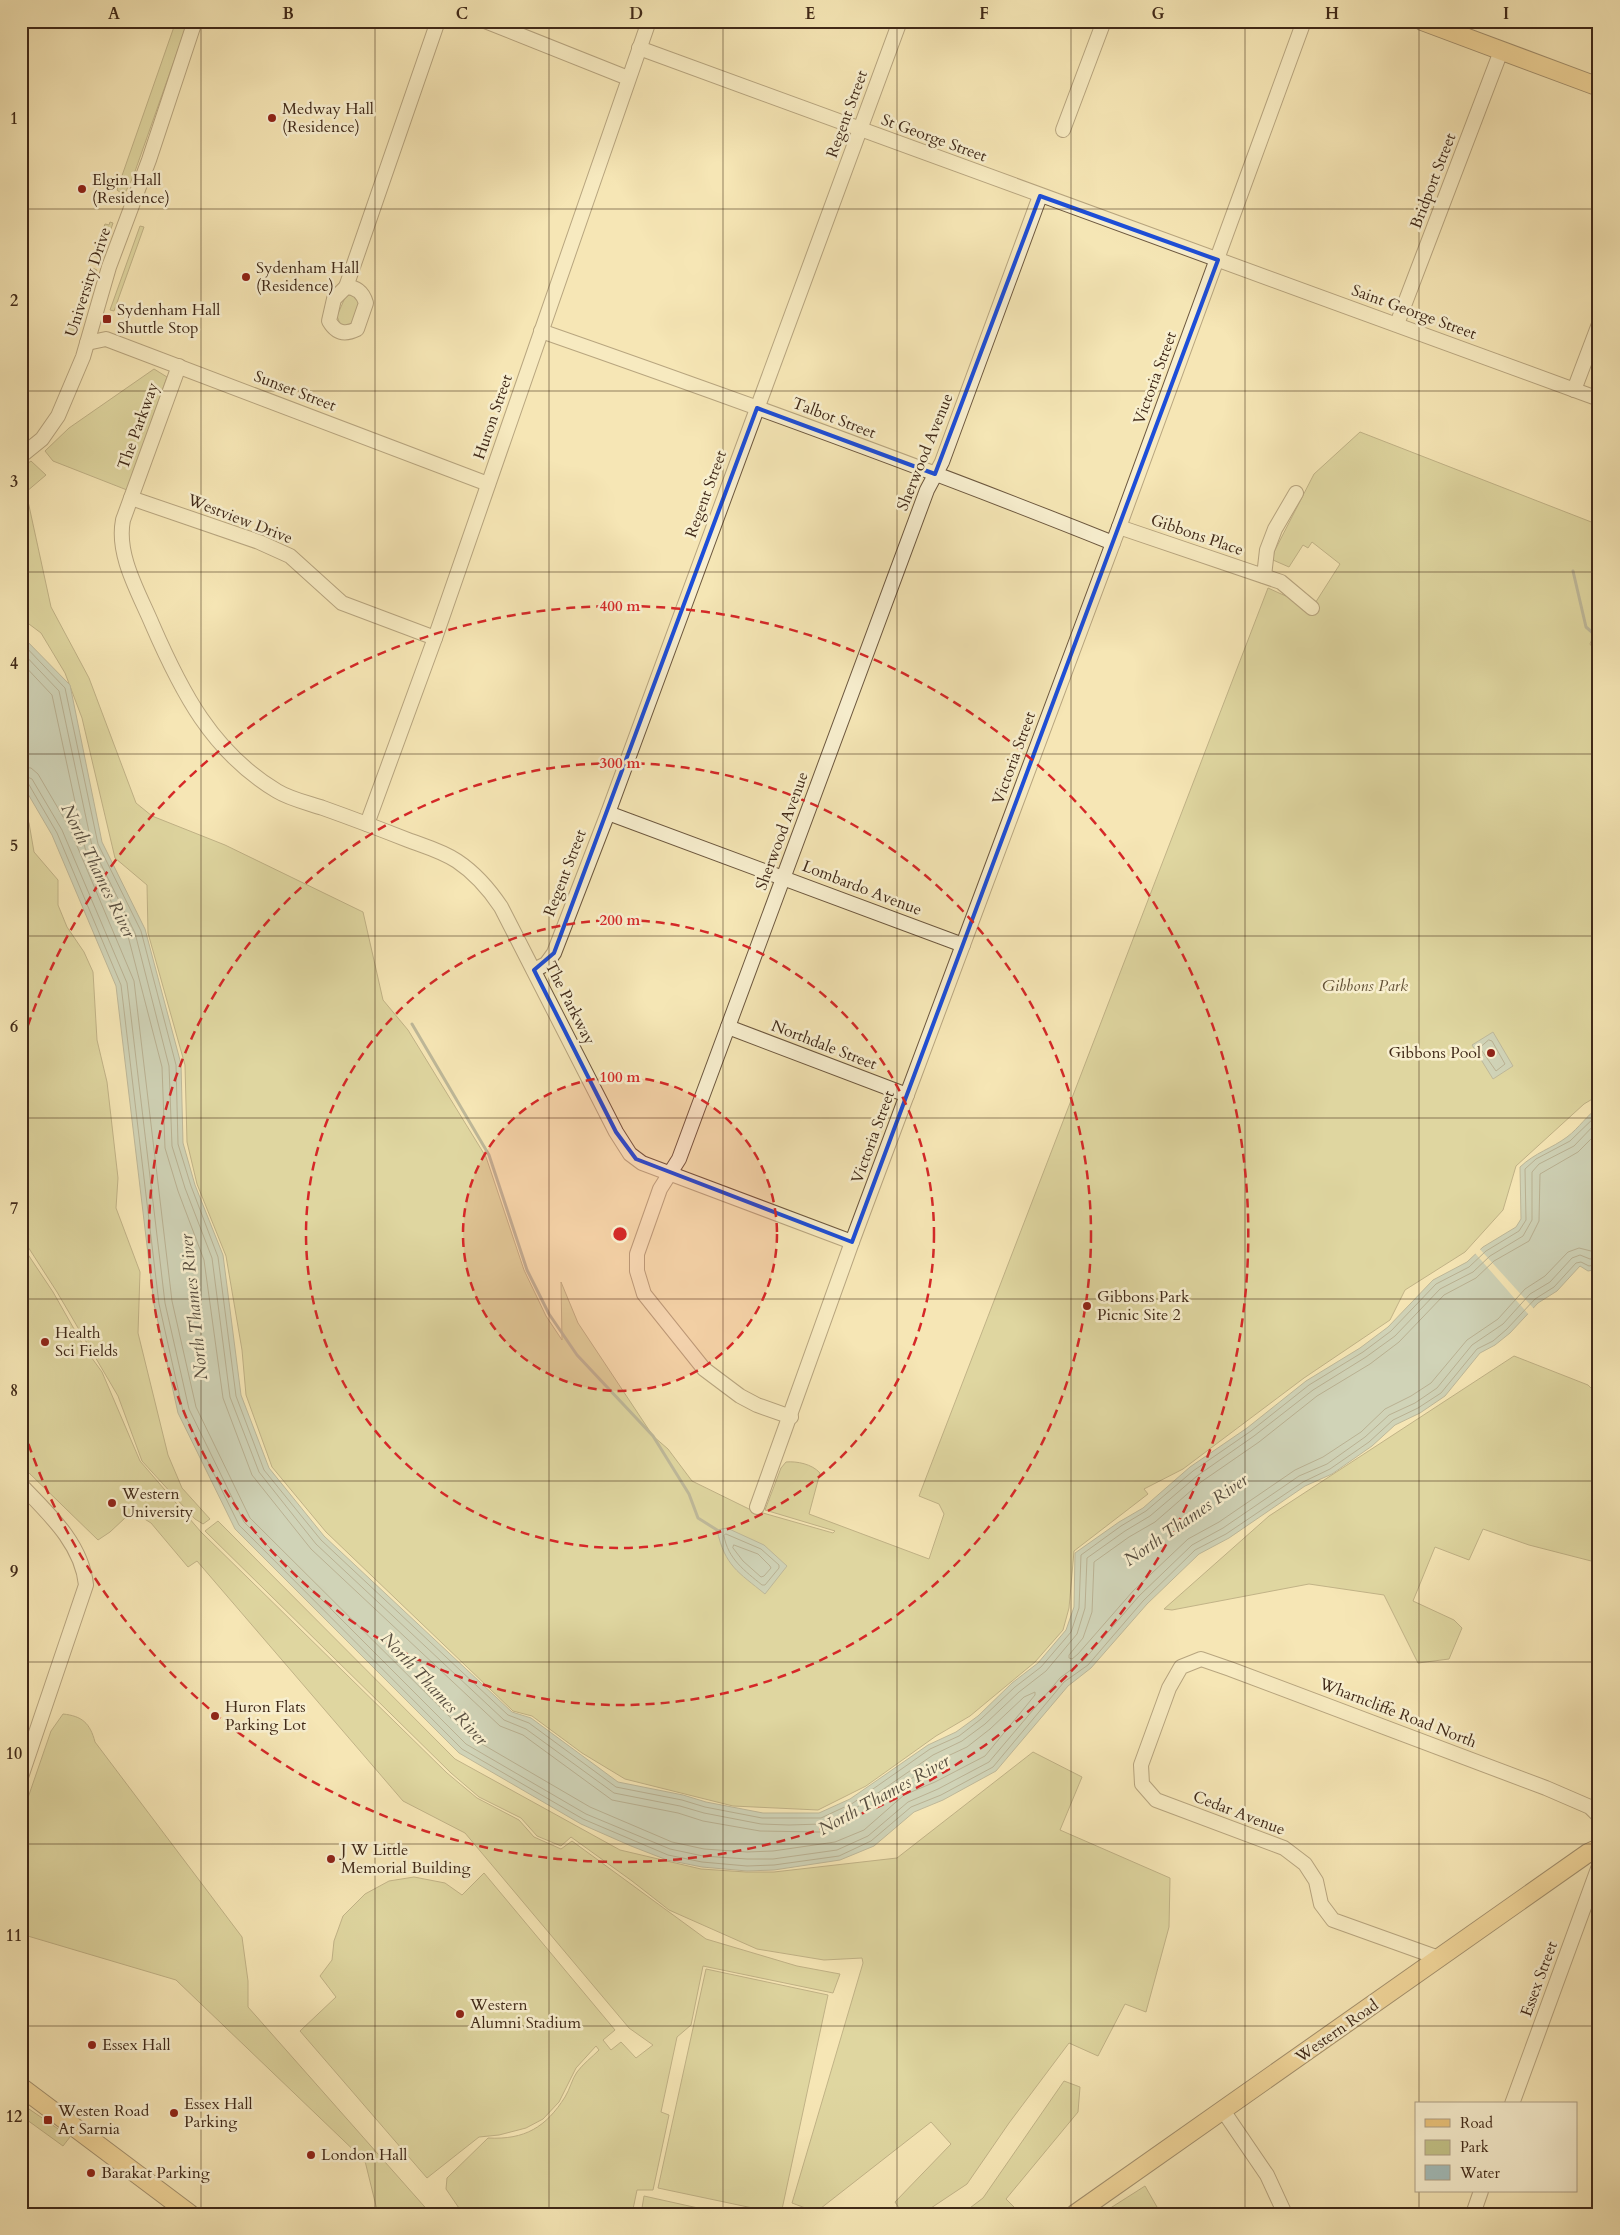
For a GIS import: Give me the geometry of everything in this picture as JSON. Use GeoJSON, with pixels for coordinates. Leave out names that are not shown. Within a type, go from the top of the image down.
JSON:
{"type":"FeatureCollection","features":[{"type":"Feature","properties":{"kind":"main road"},"geometry":{"type":"LineString","coordinates":[[1422,21],[1599,87]]}},
{"type":"Feature","properties":{"kind":"main road","name":"Western Road"},"geometry":{"type":"LineString","coordinates":[[1076,2214],[1222,2109],[1320,2044],[1527,1895],[1588,1853],[1599,1848]]}},
{"type":"Feature","properties":{"kind":"main road"},"geometry":{"type":"LineString","coordinates":[[21,2087],[190,2214]]}},
{"type":"Feature","properties":{"kind":"street","name":"University Drive"},"geometry":{"type":"LineString","coordinates":[[21,456],[42,439],[58,416],[87,343],[109,267],[149,160],[195,21]]}},
{"type":"Feature","properties":{"kind":"street"},"geometry":{"type":"LineString","coordinates":[[346,287],[438,21]]}},
{"type":"Feature","properties":{"kind":"street"},"geometry":{"type":"LineString","coordinates":[[485,21],[628,78]]}},
{"type":"Feature","properties":{"kind":"street","name":"Huron Street"},"geometry":{"type":"LineString","coordinates":[[366,823],[435,638],[649,21]]}},
{"type":"Feature","properties":{"kind":"street","name":"Regent Street"},"geometry":{"type":"LineString","coordinates":[[534,970],[546,964],[554,953],[608,813],[900,21]]}},
{"type":"Feature","properties":{"kind":"street"},"geometry":{"type":"LineString","coordinates":[[1063,130],[1104,21]]}},
{"type":"Feature","properties":{"kind":"street","name":"Victoria Street"},"geometry":{"type":"LineString","coordinates":[[757,1506],[791,1417],[852,1242],[1218,260],[1304,21]]}},
{"type":"Feature","properties":{"kind":"street","name":"St George Street"},"geometry":{"type":"LineString","coordinates":[[639,48],[1218,260]]}},
{"type":"Feature","properties":{"kind":"street","name":"Bridport Street"},"geometry":{"type":"LineString","coordinates":[[1397,324],[1501,51]]}},
{"type":"Feature","properties":{"kind":"street","name":"Sherwood Avenue"},"geometry":{"type":"LineString","coordinates":[[791,1417],[749,1401],[704,1369],[644,1294],[637,1271],[637,1254],[660,1189],[679,1159],[926,490],[942,462],[1040,196]]}},
{"type":"Feature","properties":{"kind":"street","name":"Saint George Street"},"geometry":{"type":"LineString","coordinates":[[1218,260],[1599,399]]}},
{"type":"Feature","properties":{"kind":"street"},"geometry":{"type":"LineString","coordinates":[[1574,390],[1599,324]]}},
{"type":"Feature","properties":{"kind":"street","name":"Talbot Street"},"geometry":{"type":"LineString","coordinates":[[541,331],[757,408],[1113,542]]}},
{"type":"Feature","properties":{"kind":"street","name":"Sunset Street"},"geometry":{"type":"LineString","coordinates":[[87,343],[106,339],[488,484]]}},
{"type":"Feature","properties":{"kind":"street","name":"The Parkway"},"geometry":{"type":"LineString","coordinates":[[179,366],[131,498],[121,532],[122,545],[127,561],[158,635],[186,693],[205,726],[227,753],[251,774],[279,792],[366,823],[441,853],[468,869],[492,893],[501,907],[625,1148],[642,1163],[852,1242]]}},
{"type":"Feature","properties":{"kind":"street","name":"Gibbons Place"},"geometry":{"type":"LineString","coordinates":[[1264,576],[1270,543],[1275,529],[1296,493]]}},
{"type":"Feature","properties":{"kind":"street","name":"Westview Drive"},"geometry":{"type":"LineString","coordinates":[[131,498],[259,542],[290,556],[342,603],[435,638]]}},
{"type":"Feature","properties":{"kind":"street","name":"Gibbons Place"},"geometry":{"type":"LineString","coordinates":[[1119,527],[1264,576],[1289,587],[1312,608]]}},
{"type":"Feature","properties":{"kind":"street","name":"Lombardo Avenue"},"geometry":{"type":"LineString","coordinates":[[608,813],[963,945]]}},
{"type":"Feature","properties":{"kind":"street","name":"Northdale Street"},"geometry":{"type":"LineString","coordinates":[[728,1027],[907,1095]]}},
{"type":"Feature","properties":{"kind":"street"},"geometry":{"type":"LineString","coordinates":[[21,1485],[44,1509],[75,1548],[84,1570],[86,1585],[21,1776]]}},
{"type":"Feature","properties":{"kind":"street","name":"Wharncliffe Road North"},"geometry":{"type":"LineString","coordinates":[[1181,1667],[1201,1659],[1230,1668],[1546,1788],[1590,1807],[1599,1816]]}},
{"type":"Feature","properties":{"kind":"street","name":"Cedar Avenue"},"geometry":{"type":"LineString","coordinates":[[1181,1667],[1169,1688],[1141,1766],[1142,1784],[1156,1800],[1284,1848],[1305,1864],[1316,1881],[1321,1904],[1333,1920],[1439,1958]]}},
{"type":"Feature","properties":{"kind":"street","name":"Essex Street"},"geometry":{"type":"LineString","coordinates":[[1513,2102],[1599,1866]]}},
{"type":"Feature","properties":{"kind":"street"},"geometry":{"type":"LineString","coordinates":[[1222,2109],[1267,2175],[1286,2214]]}},
{"type":"Feature","properties":{"kind":"street"},"geometry":{"type":"LineString","coordinates":[[1473,2214],[1481,2192]]}},
{"type":"Feature","properties":{"kind":"highlighted area"},"geometry":{"type":"Polygon","coordinates":[[[1040,196],[1218,260],[852,1242],[636,1159],[616,1132],[534,970],[554,953],[757,408],[935,474],[1040,196]]]}},
{"type":"Feature","properties":{"kind":"green space"},"geometry":{"type":"Polygon","coordinates":[[[176,21],[187,21],[186,27],[133,177],[124,195],[117,190],[176,21]]]}},
{"type":"Feature","properties":{"kind":"green space"},"geometry":{"type":"Polygon","coordinates":[[[110,222],[113,223],[101,258],[94,256],[105,224],[109,225],[110,222]]]}},
{"type":"Feature","properties":{"kind":"green space"},"geometry":{"type":"Polygon","coordinates":[[[140,226],[144,227],[114,311],[110,310],[140,226]]]}},
{"type":"Feature","properties":{"kind":"green space"},"geometry":{"type":"Polygon","coordinates":[[[90,267],[97,270],[72,337],[67,334],[90,267]]]}},
{"type":"Feature","properties":{"kind":"green space"},"geometry":{"type":"Polygon","coordinates":[[[347,293],[353,293],[361,304],[354,322],[347,327],[340,324],[337,316],[347,293]]]}},
{"type":"Feature","properties":{"kind":"green space"},"geometry":{"type":"Polygon","coordinates":[[[154,369],[167,377],[127,490],[53,461],[45,451],[69,428],[154,369]]]}},
{"type":"Feature","properties":{"kind":"green space","name":"Gibbons Park"},"geometry":{"type":"Polygon","coordinates":[[[1360,432],[1599,525],[1599,631],[1594,634],[1590,644],[1599,657],[1599,1095],[1584,1104],[1516,1166],[1503,1210],[1465,1252],[1405,1290],[1390,1320],[1304,1378],[1183,1469],[1144,1489],[1148,1494],[1074,1551],[1069,1608],[1063,1630],[1035,1662],[970,1716],[936,1736],[866,1786],[818,1810],[733,1806],[625,1779],[582,1753],[532,1716],[513,1711],[326,1532],[272,1467],[246,1395],[242,1350],[226,1256],[197,1184],[187,1142],[185,1065],[148,933],[147,885],[115,858],[82,718],[65,673],[41,633],[21,618],[21,468],[31,461],[46,475],[26,492],[51,607],[89,678],[136,803],[152,816],[225,845],[363,912],[383,1000],[408,1030],[486,1157],[524,1270],[546,1316],[562,1340],[561,1282],[578,1323],[653,1436],[668,1449],[692,1481],[749,1509],[833,1533],[835,1531],[765,1510],[781,1468],[786,1462],[804,1464],[813,1467],[820,1473],[809,1514],[929,1559],[944,1514],[939,1504],[919,1496],[1268,588],[1312,608],[1340,564],[1312,542],[1308,548],[1303,545],[1289,567],[1273,560],[1274,552],[1314,474],[1360,432]]]}},
{"type":"Feature","properties":{"kind":"green space"},"geometry":{"type":"Polygon","coordinates":[[[21,807],[29,823],[34,852],[58,880],[58,905],[67,927],[84,952],[93,972],[97,1040],[107,1082],[118,1178],[116,1208],[140,1272],[138,1333],[168,1455],[182,1488],[210,1519],[203,1524],[195,1519],[142,1461],[118,1396],[57,1292],[21,1236],[21,923],[24,921],[21,917],[21,807]]]}},
{"type":"Feature","properties":{"kind":"green space"},"geometry":{"type":"Polygon","coordinates":[[[21,1244],[53,1292],[86,1350],[102,1372],[140,1461],[201,1532],[447,1773],[477,1798],[519,1820],[534,1837],[561,1849],[572,1841],[706,1939],[797,1966],[840,1974],[833,1993],[703,1966],[691,2025],[677,2037],[661,2112],[669,2115],[653,2190],[637,2190],[632,2214],[463,2214],[446,2189],[447,2178],[488,2138],[513,2137],[533,2130],[542,2124],[565,2097],[577,2072],[599,2050],[596,2046],[576,2068],[559,2102],[543,2119],[526,2128],[499,2135],[479,2137],[427,2178],[300,2031],[336,1997],[320,1976],[332,1960],[334,1941],[343,1916],[365,1894],[389,1881],[414,1877],[445,1883],[462,1895],[484,1873],[615,2030],[603,2040],[611,2050],[621,2042],[636,2058],[653,2045],[629,2028],[465,1833],[403,1801],[197,1561],[188,1567],[151,1523],[143,1518],[125,1518],[98,1540],[27,1471],[21,1462],[21,1244]]]}},
{"type":"Feature","properties":{"kind":"green space"},"geometry":{"type":"Polygon","coordinates":[[[1514,1356],[1588,1385],[1599,1396],[1599,1563],[1529,1545],[1483,1529],[1469,1560],[1435,1547],[1413,1601],[1454,1620],[1462,1628],[1449,1659],[1418,1663],[1384,1595],[1309,1584],[1172,1610],[1164,1609],[1269,1516],[1514,1356]]]}},
{"type":"Feature","properties":{"kind":"green space"},"geometry":{"type":"Polygon","coordinates":[[[218,1521],[455,1759],[620,1850],[701,1869],[746,1872],[774,1872],[897,1858],[1033,1752],[1082,1777],[1060,1830],[1170,1878],[1169,1927],[1146,2012],[1125,2004],[1098,2056],[1069,2043],[1009,2123],[967,2184],[922,2214],[903,2214],[895,2202],[951,2144],[931,2122],[816,2212],[792,2203],[863,1963],[862,1958],[824,1960],[757,1949],[669,1910],[571,1837],[561,1846],[537,1836],[521,1818],[479,1797],[451,1773],[205,1531],[218,1521]]]}},
{"type":"Feature","properties":{"kind":"green space"},"geometry":{"type":"Polygon","coordinates":[[[63,1714],[80,1719],[88,1725],[95,1742],[242,1937],[248,1981],[248,2007],[431,2214],[378,2214],[365,2161],[176,1980],[21,1934],[21,1818],[51,1731],[63,1714]]]}},
{"type":"Feature","properties":{"kind":"green space"},"geometry":{"type":"Polygon","coordinates":[[[706,1969],[828,1995],[781,2214],[658,2188],[706,1969]]]}},
{"type":"Feature","properties":{"kind":"green space"},"geometry":{"type":"Polygon","coordinates":[[[1064,2081],[1080,2087],[1078,2112],[1006,2199],[1021,2214],[962,2214],[983,2198],[1064,2081]]]}},
{"type":"Feature","properties":{"kind":"green space"},"geometry":{"type":"Polygon","coordinates":[[[29,2109],[70,2137],[63,2146],[23,2117],[29,2109]]]}},
{"type":"Feature","properties":{"kind":"green space"},"geometry":{"type":"Polygon","coordinates":[[[1145,2186],[1161,2214],[1101,2214],[1145,2186]]]}},
{"type":"Feature","properties":{"kind":"green space"},"geometry":{"type":"Polygon","coordinates":[[[644,2196],[725,2214],[641,2214],[644,2196]]]}},
{"type":"Feature","properties":{"kind":"water","name":"North Thames River"},"geometry":{"type":"Polygon","coordinates":[[[21,635],[70,685],[102,842],[145,929],[181,1064],[183,1143],[195,1185],[223,1255],[241,1395],[269,1468],[324,1536],[512,1712],[531,1718],[618,1782],[763,1813],[819,1813],[850,1799],[928,1745],[956,1732],[978,1716],[1012,1683],[1038,1663],[1066,1630],[1074,1607],[1075,1553],[1119,1522],[1143,1508],[1190,1467],[1247,1428],[1306,1381],[1360,1348],[1388,1327],[1433,1280],[1467,1262],[1483,1247],[1516,1227],[1521,1219],[1520,1167],[1567,1137],[1599,1107],[1599,1269],[1588,1271],[1580,1266],[1557,1291],[1538,1303],[1510,1333],[1495,1345],[1480,1353],[1445,1396],[1420,1413],[1395,1425],[1372,1446],[1332,1474],[1305,1486],[1229,1538],[1199,1554],[1147,1604],[1091,1668],[1068,1686],[996,1771],[943,1800],[914,1812],[874,1846],[840,1860],[774,1870],[747,1871],[702,1867],[667,1860],[631,1846],[581,1824],[459,1753],[235,1529],[178,1413],[154,1304],[116,986],[52,835],[21,782],[21,635]]]}},
{"type":"Feature","properties":{"kind":"water","name":"Gibbons Pool"},"geometry":{"type":"Polygon","coordinates":[[[1493,1032],[1513,1066],[1493,1079],[1472,1045],[1493,1032]]]}},
{"type":"Feature","properties":{"kind":"water"},"geometry":{"type":"Polygon","coordinates":[[[727,1528],[764,1545],[787,1566],[765,1594],[740,1574],[724,1552],[717,1530],[727,1528]]]}},
{"type":"Feature","properties":{"kind":"pier"},"geometry":{"type":"Polygon","coordinates":[[[1478,1247],[1535,1310],[1530,1316],[1474,1252],[1478,1247]]]}},
{"type":"Feature","properties":{"kind":"waterway"},"geometry":{"type":"LineString","coordinates":[[1573,571],[1586,627],[1594,634]]}},
{"type":"Feature","properties":{"kind":"waterway"},"geometry":{"type":"LineString","coordinates":[[412,1024],[489,1155],[527,1270],[549,1314],[577,1355],[653,1436],[689,1494],[698,1518],[717,1530]]}},
{"type":"Feature","properties":{"kind":"place","name":"Medway Hall (Residence)"},"geometry":{"type":"Point","coordinates":[272,118]}},
{"type":"Feature","properties":{"kind":"place","name":"Elgin Hall (Residence)"},"geometry":{"type":"Point","coordinates":[82,189]}},
{"type":"Feature","properties":{"kind":"place","name":"Sydenham Hall (Residence)"},"geometry":{"type":"Point","coordinates":[246,277]}},
{"type":"Feature","properties":{"kind":"place","name":"Sydenham Hall Shuttle Stop"},"geometry":{"type":"Point","coordinates":[107,319]}},
{"type":"Feature","properties":{"kind":"place","name":"Gibbons Pool"},"geometry":{"type":"Point","coordinates":[1491,1053]}},
{"type":"Feature","properties":{"kind":"place","name":"Gibbons Park Picnic Site 2"},"geometry":{"type":"Point","coordinates":[1087,1306]}},
{"type":"Feature","properties":{"kind":"place","name":"Health Sci Fields"},"geometry":{"type":"Point","coordinates":[45,1342]}},
{"type":"Feature","properties":{"kind":"place","name":"Western University"},"geometry":{"type":"Point","coordinates":[112,1503]}},
{"type":"Feature","properties":{"kind":"place","name":"Huron Flats Parking Lot"},"geometry":{"type":"Point","coordinates":[215,1716]}},
{"type":"Feature","properties":{"kind":"place","name":"J W Little Memorial Building"},"geometry":{"type":"Point","coordinates":[331,1859]}},
{"type":"Feature","properties":{"kind":"place","name":"Western Alumni Stadium"},"geometry":{"type":"Point","coordinates":[460,2014]}},
{"type":"Feature","properties":{"kind":"place","name":"Essex Hall"},"geometry":{"type":"Point","coordinates":[92,2045]}},
{"type":"Feature","properties":{"kind":"place","name":"Essex Hall Parking"},"geometry":{"type":"Point","coordinates":[174,2113]}},
{"type":"Feature","properties":{"kind":"place","name":"Westen Road At Sarnia"},"geometry":{"type":"Point","coordinates":[48,2120]}},
{"type":"Feature","properties":{"kind":"place","name":"London Hall"},"geometry":{"type":"Point","coordinates":[311,2155]}},
{"type":"Feature","properties":{"kind":"place","name":"Barakat Parking"},"geometry":{"type":"Point","coordinates":[91,2173]}}]}
